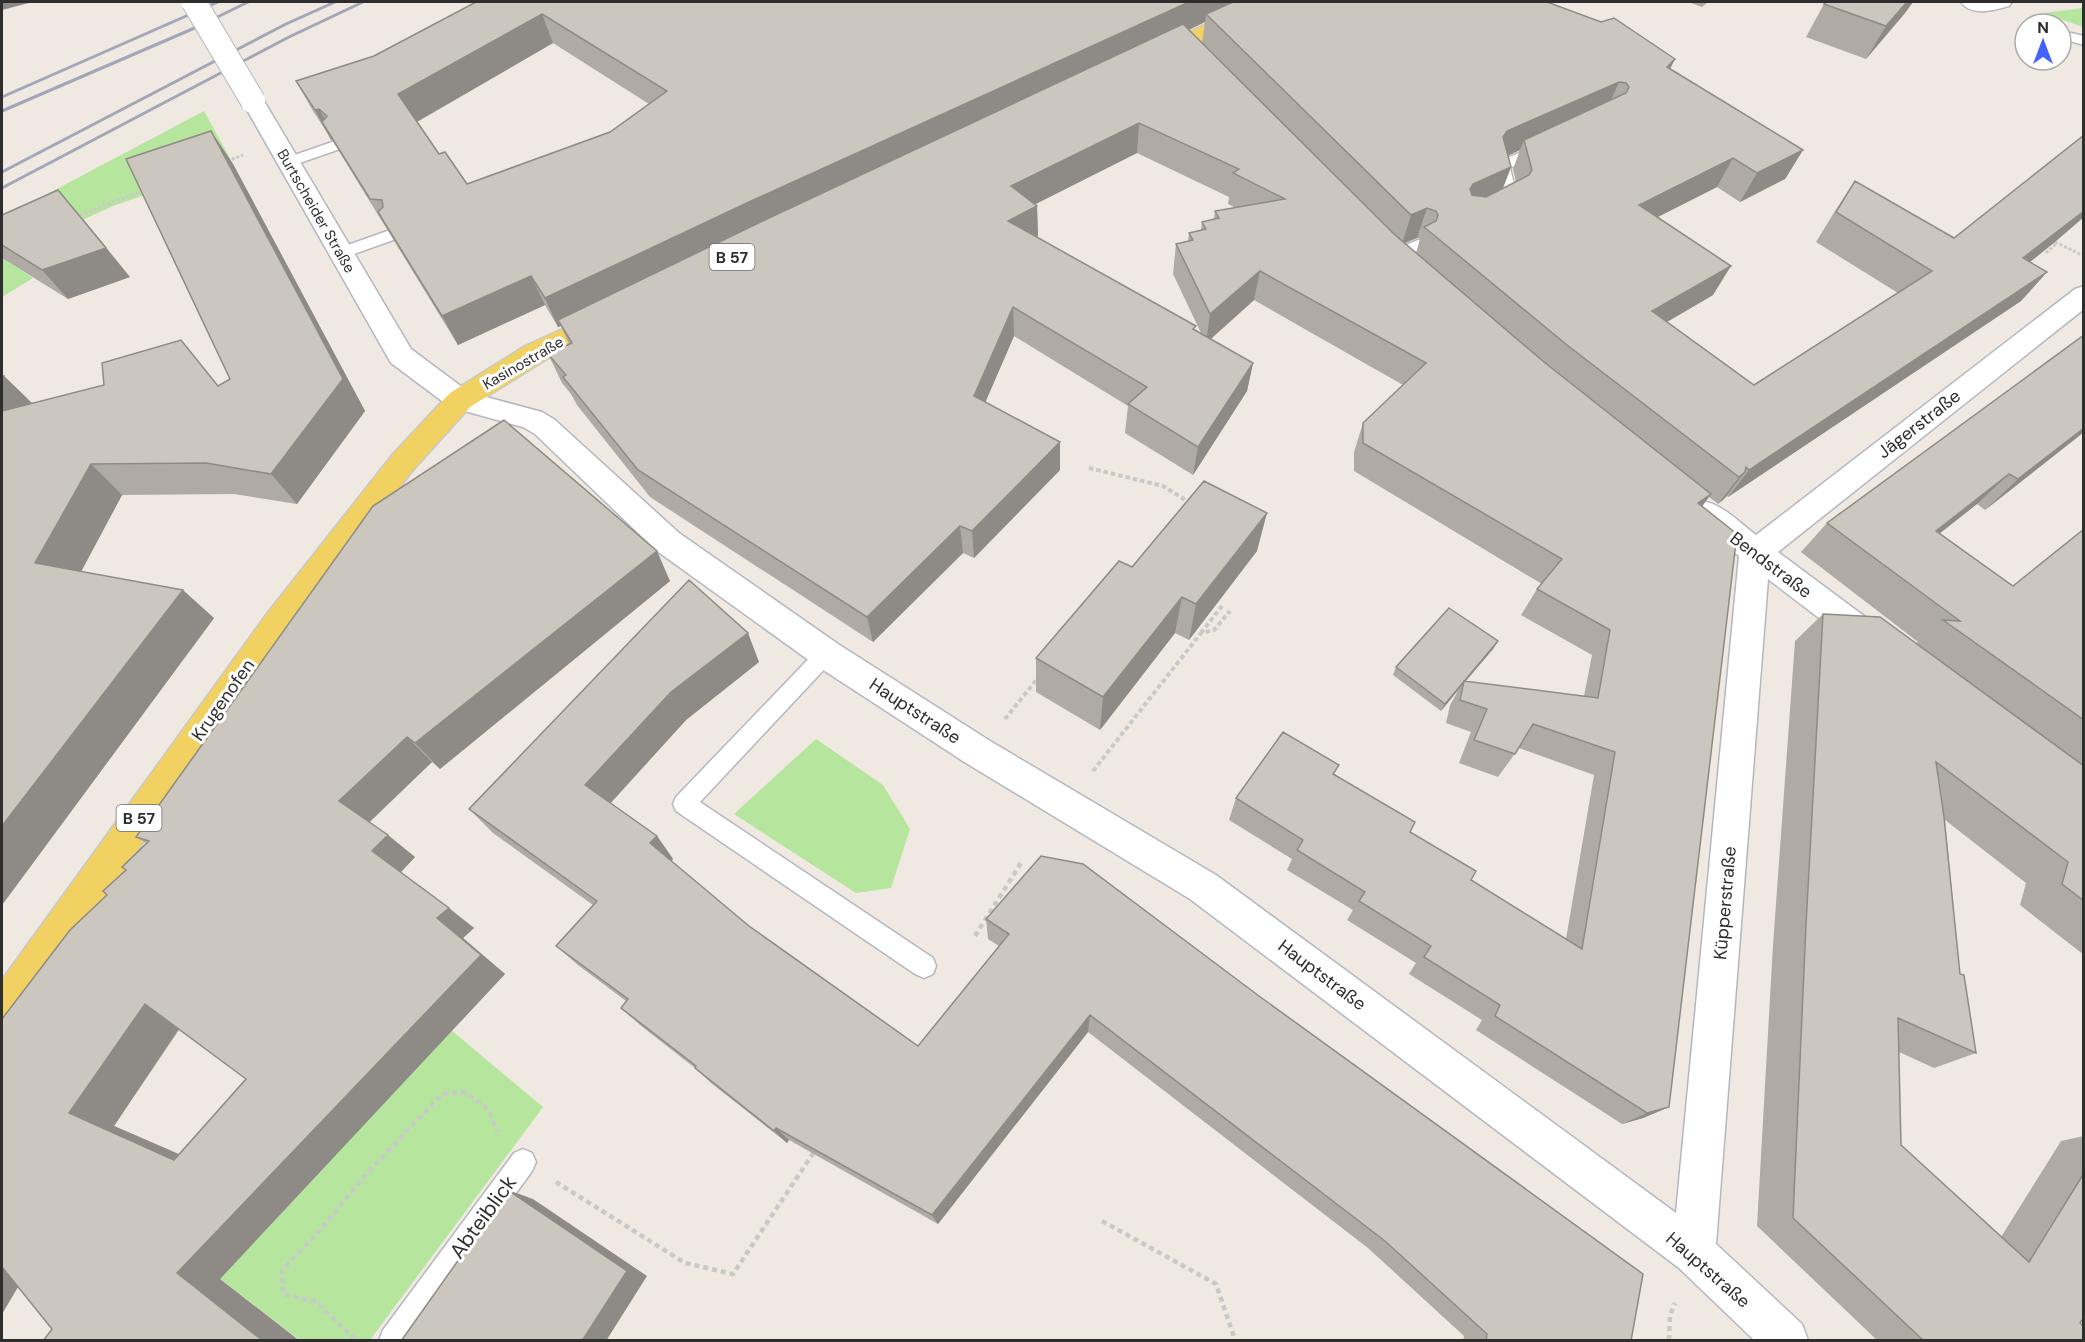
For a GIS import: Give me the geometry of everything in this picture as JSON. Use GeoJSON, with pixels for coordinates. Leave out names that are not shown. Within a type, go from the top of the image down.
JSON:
{"type":"FeatureCollection","features":[{"type":"Feature","properties":{"kind":"main road"},"geometry":{"type":"LineString","coordinates":[[1134,68],[1193,52],[1269,2]]}},
{"type":"Feature","properties":{"kind":"main road","name":"Kasinostraße"},"geometry":{"type":"LineString","coordinates":[[460,400],[535,353],[624,310]]}},
{"type":"Feature","properties":{"kind":"main road","name":"Krugenofen"},"geometry":{"type":"LineString","coordinates":[[2,1011],[295,600],[403,462],[460,400]]}},
{"type":"Feature","properties":{"kind":"street","name":"Burtscheider Straße"},"geometry":{"type":"LineString","coordinates":[[195,2],[401,356],[460,400]]}},
{"type":"Feature","properties":{"kind":"street"},"geometry":{"type":"LineString","coordinates":[[1975,3],[2002,2]]}},
{"type":"Feature","properties":{"kind":"street","name":"Jägerstraße"},"geometry":{"type":"LineString","coordinates":[[1755,554],[2084,296]]}},
{"type":"Feature","properties":{"kind":"street","name":"Hauptstraße"},"geometry":{"type":"LineString","coordinates":[[460,400],[532,419],[545,427],[668,542],[826,654],[978,752],[1203,887],[1694,1253],[1786,1341]]}},
{"type":"Feature","properties":{"kind":"street","name":"Bendstraße"},"geometry":{"type":"LineString","coordinates":[[1681,494],[1755,554],[1898,660]]}},
{"type":"Feature","properties":{"kind":"street","name":"Küpperstraße"},"geometry":{"type":"LineString","coordinates":[[1694,1253],[1755,554]]}},
{"type":"Feature","properties":{"kind":"lane"},"geometry":{"type":"LineString","coordinates":[[1480,215],[1510,200],[1502,166],[1554,142]]}},
{"type":"Feature","properties":{"kind":"lane"},"geometry":{"type":"LineString","coordinates":[[282,153],[335,146]]}},
{"type":"Feature","properties":{"kind":"lane"},"geometry":{"type":"LineString","coordinates":[[340,254],[390,235]]}},
{"type":"Feature","properties":{"kind":"lane"},"geometry":{"type":"LineString","coordinates":[[826,654],[684,804],[924,966]]}},
{"type":"Feature","properties":{"kind":"lane","name":"Abteiblick"},"geometry":{"type":"LineString","coordinates":[[393,1341],[523,1162]]}},
{"type":"Feature","properties":{"kind":"path"},"geometry":{"type":"LineString","coordinates":[[224,162],[282,153]]}},
{"type":"Feature","properties":{"kind":"path"},"geometry":{"type":"LineString","coordinates":[[69,220],[110,201],[151,187]]}},
{"type":"Feature","properties":{"kind":"path"},"geometry":{"type":"LineString","coordinates":[[2046,253],[2056,243],[2084,256]]}},
{"type":"Feature","properties":{"kind":"path"},"geometry":{"type":"LineString","coordinates":[[1089,468],[1163,486],[1197,507]]}},
{"type":"Feature","properties":{"kind":"path"},"geometry":{"type":"LineString","coordinates":[[1066,804],[1222,606]]}},
{"type":"Feature","properties":{"kind":"path"},"geometry":{"type":"LineString","coordinates":[[1201,633],[1214,630],[1230,612]]}},
{"type":"Feature","properties":{"kind":"path"},"geometry":{"type":"LineString","coordinates":[[978,752],[1042,672]]}},
{"type":"Feature","properties":{"kind":"path"},"geometry":{"type":"LineString","coordinates":[[975,936],[1023,860]]}},
{"type":"Feature","properties":{"kind":"path"},"geometry":{"type":"LineString","coordinates":[[357,1341],[316,1302],[283,1294],[282,1270],[315,1236],[369,1171],[442,1094],[465,1092],[488,1109],[506,1151],[523,1162]]}},
{"type":"Feature","properties":{"kind":"path","name":"Abteiblick"},"geometry":{"type":"LineString","coordinates":[[523,1162],[686,1263],[733,1274],[814,1152]]}},
{"type":"Feature","properties":{"kind":"path"},"geometry":{"type":"LineString","coordinates":[[1102,1221],[1216,1284],[1235,1341]]}},
{"type":"Feature","properties":{"kind":"green space"},"geometry":{"type":"Polygon","coordinates":[[[2083,8],[2083,27],[2073,24],[2073,12],[2051,12],[2083,8]]]}},
{"type":"Feature","properties":{"kind":"green space"},"geometry":{"type":"Polygon","coordinates":[[[204,111],[233,164],[113,206],[2,257],[2,218],[204,111]]]}},
{"type":"Feature","properties":{"kind":"green space"},"geometry":{"type":"Polygon","coordinates":[[[2,258],[33,278],[2,297],[2,258]]]}},
{"type":"Feature","properties":{"kind":"green space"},"geometry":{"type":"Polygon","coordinates":[[[816,739],[883,785],[910,829],[891,888],[856,893],[734,814],[816,739]]]}},
{"type":"Feature","properties":{"kind":"green space"},"geometry":{"type":"Polygon","coordinates":[[[451,1030],[543,1107],[370,1340],[300,1340],[220,1279],[451,1030]]]}},
{"type":"Feature","properties":{"kind":"building"},"geometry":{"type":"Polygon","coordinates":[[[476,2],[1189,2],[749,202],[545,298],[531,276],[442,316],[378,212],[383,207],[382,200],[370,199],[322,122],[327,116],[319,109],[315,110],[296,81],[374,56],[476,2]],[[542,14],[398,94],[439,154],[445,152],[467,184],[610,132],[667,91],[542,14]]]}},
{"type":"Feature","properties":{"kind":"building"},"geometry":{"type":"Polygon","coordinates":[[[1233,2],[1547,2],[1601,22],[1614,18],[1675,59],[1667,67],[1803,150],[1757,173],[1733,158],[1639,205],[1731,266],[1652,311],[1754,385],[1932,271],[1836,212],[1855,181],[1954,238],[2084,135],[2084,211],[2023,258],[2047,272],[1749,470],[1746,467],[1745,472],[1739,477],[1567,345],[1424,227],[1436,221],[1438,215],[1436,211],[1427,208],[1411,215],[1206,14],[1233,2]],[[1619,82],[1507,131],[1503,137],[1511,167],[1473,184],[1470,189],[1472,195],[1486,197],[1529,175],[1532,170],[1524,140],[1626,93],[1629,87],[1626,83],[1619,82]]]}},
{"type":"Feature","properties":{"kind":"building"},"geometry":{"type":"Polygon","coordinates":[[[1827,2],[1907,2],[1886,26],[1824,4],[1827,2]]]}},
{"type":"Feature","properties":{"kind":"building"},"geometry":{"type":"Polygon","coordinates":[[[1183,24],[1394,234],[1544,362],[1711,494],[1698,503],[1737,534],[1669,1107],[1647,1113],[1495,1016],[1500,1005],[1424,957],[1431,946],[1359,901],[1365,892],[1297,850],[1303,840],[1236,798],[1283,732],[1339,765],[1333,774],[1415,822],[1410,832],[1476,871],[1471,880],[1582,949],[1615,752],[1533,724],[1515,754],[1474,740],[1487,709],[1460,700],[1464,681],[1598,698],[1610,630],[1537,589],[1562,559],[1363,443],[1363,423],[1426,363],[1260,271],[1210,314],[1176,244],[1193,240],[1189,233],[1206,229],[1202,222],[1219,218],[1215,211],[1285,199],[1233,173],[1239,169],[1139,123],[1011,186],[1037,206],[1008,221],[1196,326],[1193,329],[1253,363],[1198,447],[1128,404],[1147,387],[1013,307],[974,396],[1060,442],[972,531],[960,526],[867,617],[638,470],[563,377],[566,375],[548,354],[572,343],[558,320],[769,218],[1183,24]]]}},
{"type":"Feature","properties":{"kind":"building"},"geometry":{"type":"Polygon","coordinates":[[[211,131],[343,379],[271,474],[206,463],[91,464],[35,563],[183,590],[2,826],[2,411],[104,385],[102,363],[181,340],[218,386],[230,379],[126,159],[211,131]]]}},
{"type":"Feature","properties":{"kind":"building"},"geometry":{"type":"Polygon","coordinates":[[[58,190],[106,248],[42,270],[2,245],[2,215],[58,190]]]}},
{"type":"Feature","properties":{"kind":"building"},"geometry":{"type":"Polygon","coordinates":[[[2084,335],[2084,428],[2018,479],[2009,474],[1936,531],[2013,586],[2084,529],[2084,720],[1943,620],[1960,621],[1827,523],[2084,335]]]}},
{"type":"Feature","properties":{"kind":"building"},"geometry":{"type":"Polygon","coordinates":[[[504,420],[657,551],[415,743],[407,737],[339,801],[388,835],[372,851],[449,908],[437,918],[481,955],[177,1273],[263,1341],[43,1341],[52,1329],[2,1267],[2,1019],[70,930],[107,895],[103,891],[126,870],[122,867],[149,841],[136,837],[373,506],[504,420]],[[145,1004],[69,1113],[174,1160],[246,1079],[145,1004]]]}},
{"type":"Feature","properties":{"kind":"building"},"geometry":{"type":"Polygon","coordinates":[[[1204,481],[1267,513],[1196,604],[1182,597],[1103,697],[1036,658],[1119,561],[1132,567],[1204,481]]]}},
{"type":"Feature","properties":{"kind":"building"},"geometry":{"type":"Polygon","coordinates":[[[689,580],[748,633],[671,692],[585,785],[657,836],[650,843],[749,926],[918,1046],[1009,934],[986,919],[1041,856],[1083,864],[1259,996],[1643,1274],[1631,1341],[1486,1341],[1487,1334],[1385,1241],[1090,1015],[932,1215],[776,1128],[774,1131],[695,1068],[696,1066],[621,1008],[628,999],[556,946],[597,901],[469,809],[689,580]]]}},
{"type":"Feature","properties":{"kind":"building"},"geometry":{"type":"Polygon","coordinates":[[[1449,608],[1498,641],[1445,704],[1396,667],[1449,608]]]}},
{"type":"Feature","properties":{"kind":"building"},"geometry":{"type":"Polygon","coordinates":[[[1823,614],[1880,617],[2084,766],[2084,901],[2062,884],[2068,862],[1936,762],[1960,974],[1964,975],[1976,1053],[1898,1018],[1901,1145],[2029,1262],[2084,1173],[2084,1317],[2080,1323],[2084,1327],[2084,1341],[1924,1341],[1793,1218],[1823,614]]]}},
{"type":"Feature","properties":{"kind":"building"},"geometry":{"type":"Polygon","coordinates":[[[508,1190],[627,1271],[582,1341],[401,1341],[508,1190]]]}},
{"type":"Feature","properties":{"kind":"railway"},"geometry":{"type":"LineString","coordinates":[[2,97],[218,2]]}},
{"type":"Feature","properties":{"kind":"railway"},"geometry":{"type":"LineString","coordinates":[[2,111],[197,27],[248,2]]}},
{"type":"Feature","properties":{"kind":"railway"},"geometry":{"type":"LineString","coordinates":[[2,172],[286,24],[335,2]]}},
{"type":"Feature","properties":{"kind":"railway"},"geometry":{"type":"LineString","coordinates":[[2,188],[289,37],[363,2]]}}]}
